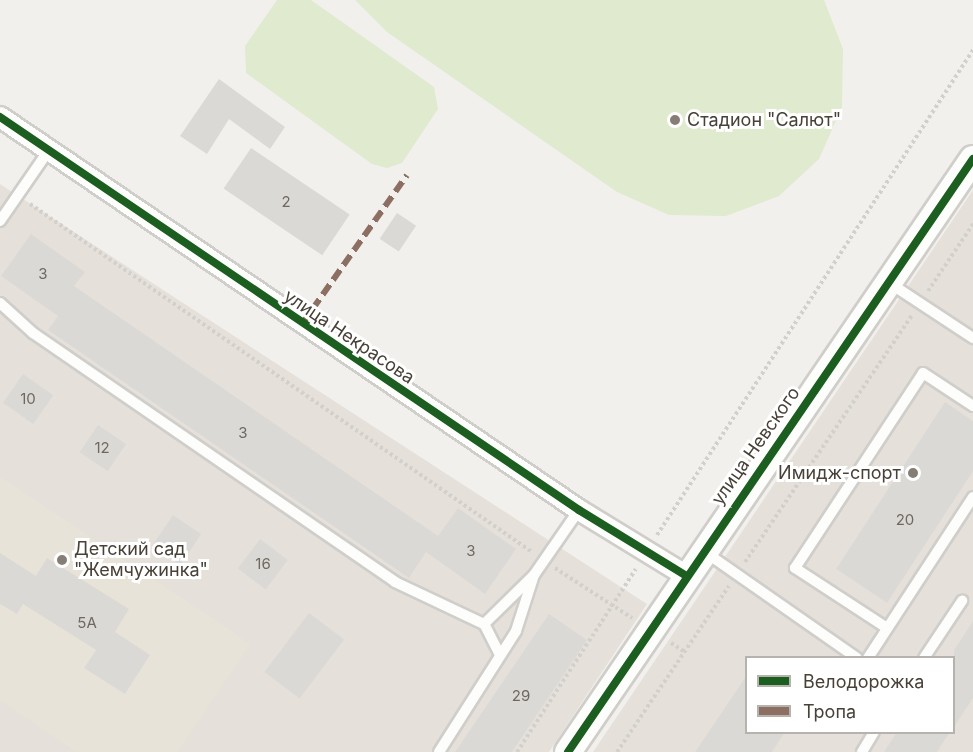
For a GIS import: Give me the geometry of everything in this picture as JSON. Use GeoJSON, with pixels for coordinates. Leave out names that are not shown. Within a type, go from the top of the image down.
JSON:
{"type":"FeatureCollection","features":[{"type":"Feature","properties":{"kind":"street","name":"улица Некрасова"},"geometry":{"type":"LineString","coordinates":[[0,117],[579,510],[685,575]]}},
{"type":"Feature","properties":{"kind":"street","name":"улица Невского"},"geometry":{"type":"LineString","coordinates":[[568,752],[685,575],[973,159]]}},
{"type":"Feature","properties":{"kind":"lane"},"geometry":{"type":"LineString","coordinates":[[0,221],[49,150]]}},
{"type":"Feature","properties":{"kind":"lane"},"geometry":{"type":"LineString","coordinates":[[888,282],[921,301],[973,338]]}},
{"type":"Feature","properties":{"kind":"lane"},"geometry":{"type":"LineString","coordinates":[[0,303],[33,333],[395,582],[484,624],[500,655]]}},
{"type":"Feature","properties":{"kind":"lane"},"geometry":{"type":"LineString","coordinates":[[887,628],[795,568],[923,373],[973,406]]}},
{"type":"Feature","properties":{"kind":"lane"},"geometry":{"type":"LineString","coordinates":[[869,656],[973,497]]}},
{"type":"Feature","properties":{"kind":"lane"},"geometry":{"type":"LineString","coordinates":[[484,624],[534,575],[579,510]]}},
{"type":"Feature","properties":{"kind":"lane"},"geometry":{"type":"LineString","coordinates":[[703,550],[856,656]]}},
{"type":"Feature","properties":{"kind":"lane"},"geometry":{"type":"LineString","coordinates":[[439,752],[516,631],[534,575]]}},
{"type":"Feature","properties":{"kind":"lane"},"geometry":{"type":"LineString","coordinates":[[925,656],[962,601]]}},
{"type":"Feature","properties":{"kind":"lane"},"geometry":{"type":"LineString","coordinates":[[862,752],[873,734]]}},
{"type":"Feature","properties":{"kind":"path"},"geometry":{"type":"LineString","coordinates":[[517,752],[973,50]]}},
{"type":"Feature","properties":{"kind":"path"},"geometry":{"type":"LineString","coordinates":[[18,195],[545,561],[684,651]]}},
{"type":"Feature","properties":{"kind":"path"},"geometry":{"type":"LineString","coordinates":[[617,752],[973,224]]}},
{"type":"Feature","properties":{"kind":"shaded area"},"geometry":{"type":"Polygon","coordinates":[[[0,184],[647,604],[549,752],[0,752],[0,184]]]}},
{"type":"Feature","properties":{"kind":"shaded area"},"geometry":{"type":"Polygon","coordinates":[[[973,190],[973,752],[593,752],[973,190]]]}},
{"type":"Feature","properties":{"kind":"shaded area","name":"Детский сад \"Жемчужинка\""},"geometry":{"type":"Polygon","coordinates":[[[0,477],[250,644],[177,752],[77,752],[0,700],[0,477]]]}},
{"type":"Feature","properties":{"kind":"green space"},"geometry":{"type":"Polygon","coordinates":[[[277,0],[311,0],[434,87],[438,109],[402,163],[387,168],[372,164],[246,73],[245,46],[277,0]]]}},
{"type":"Feature","properties":{"kind":"green space","name":"Стадион \"Салют\""},"geometry":{"type":"Polygon","coordinates":[[[355,0],[824,0],[843,49],[842,107],[819,159],[779,196],[726,216],[669,215],[617,192],[387,32],[355,0]]]}},
{"type":"Feature","properties":{"kind":"building"},"geometry":{"type":"Polygon","coordinates":[[[219,79],[285,127],[270,149],[229,119],[207,154],[180,136],[219,79]]]}},
{"type":"Feature","properties":{"kind":"building"},"geometry":{"type":"Polygon","coordinates":[[[251,148],[350,215],[322,255],[224,189],[251,148]]]}},
{"type":"Feature","properties":{"kind":"building"},"geometry":{"type":"Polygon","coordinates":[[[397,213],[416,226],[399,252],[380,239],[397,213]]]}},
{"type":"Feature","properties":{"kind":"building"},"geometry":{"type":"Polygon","coordinates":[[[31,234],[85,272],[74,286],[438,536],[458,508],[516,549],[485,594],[426,552],[409,578],[48,330],[58,316],[1,276],[31,234]]]}},
{"type":"Feature","properties":{"kind":"building"},"geometry":{"type":"Polygon","coordinates":[[[23,374],[53,395],[33,424],[3,403],[23,374]]]}},
{"type":"Feature","properties":{"kind":"building"},"geometry":{"type":"Polygon","coordinates":[[[945,402],[973,421],[973,471],[887,603],[836,569],[945,402]]]}},
{"type":"Feature","properties":{"kind":"building"},"geometry":{"type":"Polygon","coordinates":[[[98,425],[126,444],[108,471],[80,452],[98,425]]]}},
{"type":"Feature","properties":{"kind":"building"},"geometry":{"type":"Polygon","coordinates":[[[173,515],[201,534],[180,565],[152,546],[173,515]]]}},
{"type":"Feature","properties":{"kind":"building"},"geometry":{"type":"Polygon","coordinates":[[[260,539],[288,560],[266,590],[238,569],[260,539]]]}},
{"type":"Feature","properties":{"kind":"building"},"geometry":{"type":"Polygon","coordinates":[[[0,553],[36,576],[47,558],[129,609],[115,632],[150,655],[125,694],[84,668],[96,650],[23,604],[17,614],[0,604],[0,553]]]}},
{"type":"Feature","properties":{"kind":"building"},"geometry":{"type":"Polygon","coordinates":[[[309,613],[344,639],[300,699],[264,672],[309,613]]]}},
{"type":"Feature","properties":{"kind":"building"},"geometry":{"type":"Polygon","coordinates":[[[549,614],[587,640],[512,752],[455,752],[549,614]]]}},
{"type":"Feature","properties":{"kind":"building"},"geometry":{"type":"Polygon","coordinates":[[[973,621],[973,698],[955,725],[955,656],[954,650],[973,621]]]}},
{"type":"Feature","properties":{"kind":"building"},"geometry":{"type":"Polygon","coordinates":[[[745,678],[745,734],[784,734],[772,752],[695,752],[745,678]]]}},
{"type":"Feature","properties":{"kind":"building"},"geometry":{"type":"Polygon","coordinates":[[[896,734],[949,734],[937,752],[884,752],[896,734]]]}},
{"type":"Feature","properties":{"kind":"marked path"},"geometry":{"type":"LineString","coordinates":[[302,324],[407,175]]}},
{"type":"Feature","properties":{"kind":"cycle path"},"geometry":{"type":"LineString","coordinates":[[0,117],[579,510],[685,575]]}},
{"type":"Feature","properties":{"kind":"cycle path"},"geometry":{"type":"LineString","coordinates":[[568,752],[973,159]]}},
{"type":"Feature","properties":{"kind":"place","name":"Стадион \"Салют\""},"geometry":{"type":"Point","coordinates":[675,120]}},
{"type":"Feature","properties":{"kind":"place","name":"Имидж-спорт"},"geometry":{"type":"Point","coordinates":[913,473]}},
{"type":"Feature","properties":{"kind":"place","name":"Детский сад \"Жемчужинка\""},"geometry":{"type":"Point","coordinates":[62,560]}}]}
